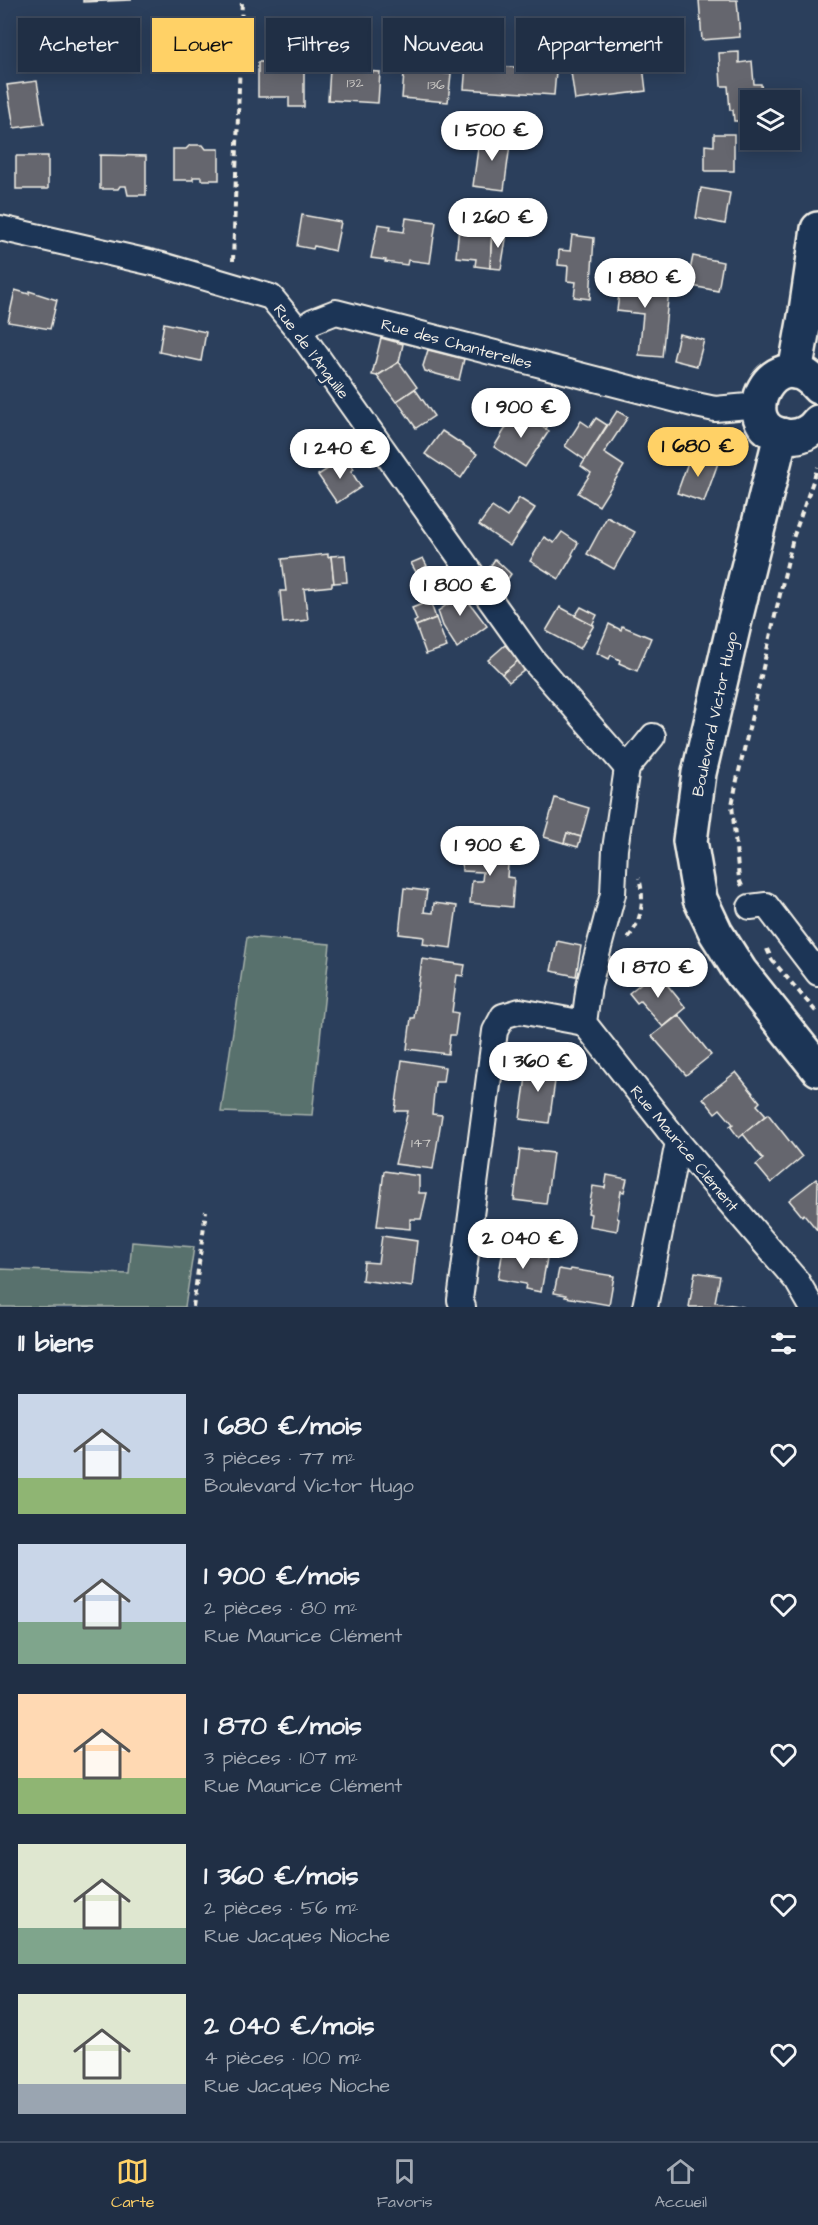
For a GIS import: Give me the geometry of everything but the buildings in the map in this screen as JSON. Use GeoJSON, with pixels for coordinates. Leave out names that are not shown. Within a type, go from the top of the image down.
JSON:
{"type":"FeatureCollection","features":[{"type":"Feature","properties":{"kind":"main road"},"geometry":{"type":"LineString","coordinates":[[818,229],[806,311],[806,379],[784,373],[774,377],[765,385],[760,394],[759,405],[760,415],[765,424],[781,435],[800,435],[808,432],[818,422]]}},
{"type":"Feature","properties":{"kind":"main road","name":"Boulevard Victor Hugo"},"geometry":{"type":"LineString","coordinates":[[781,435],[736,612],[699,773],[690,841],[700,899],[716,933],[740,971],[818,1069]]}},
{"type":"Feature","properties":{"kind":"street","name":"Rue de l'Anguille"},"geometry":{"type":"LineString","coordinates":[[0,228],[162,265],[272,297],[299,331],[533,660],[627,768]]}},
{"type":"Feature","properties":{"kind":"street","name":"Rue des Chanterelles"},"geometry":{"type":"LineString","coordinates":[[299,331],[314,321],[336,312],[696,405],[715,409],[759,405]]}},
{"type":"Feature","properties":{"kind":"street"},"geometry":{"type":"LineString","coordinates":[[463,1307],[460,1300],[495,1031],[504,1016],[520,1011],[584,1023],[589,986],[613,894],[615,849],[627,768],[652,736]]}},
{"type":"Feature","properties":{"kind":"street"},"geometry":{"type":"LineString","coordinates":[[750,907],[766,905],[818,973]]}},
{"type":"Feature","properties":{"kind":"street","name":"Rue Maurice Clément"},"geometry":{"type":"LineString","coordinates":[[584,1023],[678,1143],[797,1281],[812,1307]]}},
{"type":"Feature","properties":{"kind":"street"},"geometry":{"type":"LineString","coordinates":[[645,1307],[678,1143]]}},
{"type":"Feature","properties":{"kind":"path"},"geometry":{"type":"LineString","coordinates":[[232,286],[242,0]]}},
{"type":"Feature","properties":{"kind":"path"},"geometry":{"type":"LineString","coordinates":[[818,467],[793,538],[757,686],[732,805],[739,879],[771,960],[818,1014]]}},
{"type":"Feature","properties":{"kind":"path"},"geometry":{"type":"LineString","coordinates":[[624,943],[638,924],[641,914],[641,884],[637,872]]}},
{"type":"Feature","properties":{"kind":"path"},"geometry":{"type":"LineString","coordinates":[[193,1307],[206,1211]]}},
{"type":"Feature","properties":{"kind":"green space"},"geometry":{"type":"Polygon","coordinates":[[[247,937],[330,944],[312,1115],[221,1112],[247,937]]]}},
{"type":"Feature","properties":{"kind":"green space"},"geometry":{"type":"Polygon","coordinates":[[[132,1242],[194,1247],[185,1307],[0,1307],[0,1269],[129,1274],[132,1242]]]}}]}
